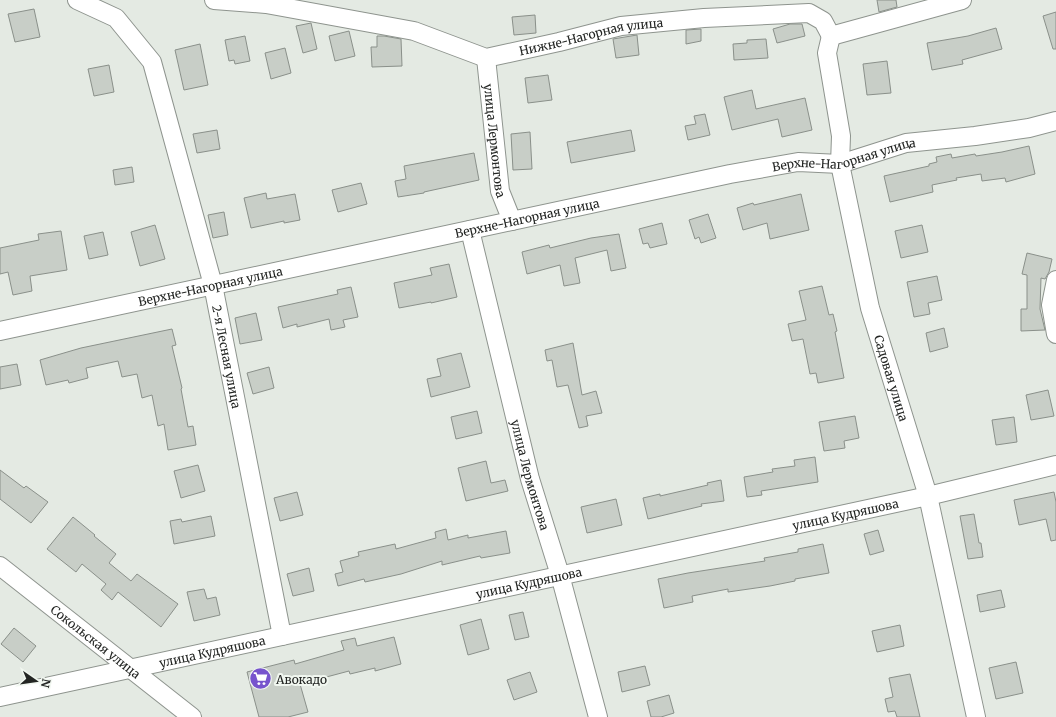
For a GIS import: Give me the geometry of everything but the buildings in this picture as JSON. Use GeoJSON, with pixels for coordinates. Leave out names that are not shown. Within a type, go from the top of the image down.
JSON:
{"type":"FeatureCollection","features":[{"type":"Feature","properties":{"kind":"street","name":"2-я Лесная улица"},"geometry":{"type":"LineString","coordinates":[[77,0],[116,18],[152,62],[213,285],[282,636]]}},
{"type":"Feature","properties":{"kind":"street"},"geometry":{"type":"LineString","coordinates":[[214,0],[266,4],[414,30],[486,58]]}},
{"type":"Feature","properties":{"kind":"street"},"geometry":{"type":"LineString","coordinates":[[831,36],[962,0]]}},
{"type":"Feature","properties":{"kind":"street","name":"Нижне-Нагорная улица"},"geometry":{"type":"LineString","coordinates":[[486,58],[559,42],[620,26],[704,18],[809,13],[823,21],[831,36]]}},
{"type":"Feature","properties":{"kind":"street","name":"Садовая улица"},"geometry":{"type":"LineString","coordinates":[[831,36],[827,53],[841,136],[840,164],[870,308],[928,496],[976,717]]}},
{"type":"Feature","properties":{"kind":"street","name":"улица Лермонтова"},"geometry":{"type":"LineString","coordinates":[[486,58],[500,191],[512,221]]}},
{"type":"Feature","properties":{"kind":"street","name":"Верхне-Нагорная улица"},"geometry":{"type":"LineString","coordinates":[[0,331],[730,174],[798,162],[840,164],[906,143],[998,133],[1029,128],[1056,121]]}},
{"type":"Feature","properties":{"kind":"street","name":"улица Лермонтова"},"geometry":{"type":"LineString","coordinates":[[470,230],[530,479],[560,575],[598,717]]}},
{"type":"Feature","properties":{"kind":"street"},"geometry":{"type":"LineString","coordinates":[[1056,280],[1051,305],[1056,334]]}},
{"type":"Feature","properties":{"kind":"street","name":"улица Кудряшова"},"geometry":{"type":"LineString","coordinates":[[0,697],[928,496],[1056,465]]}},
{"type":"Feature","properties":{"kind":"street","name":"Сокольская улица"},"geometry":{"type":"LineString","coordinates":[[0,566],[192,717]]}},
{"type":"Feature","properties":{"kind":"place","name":"Авокадо"},"geometry":{"type":"Point","coordinates":[260,679]}}]}
